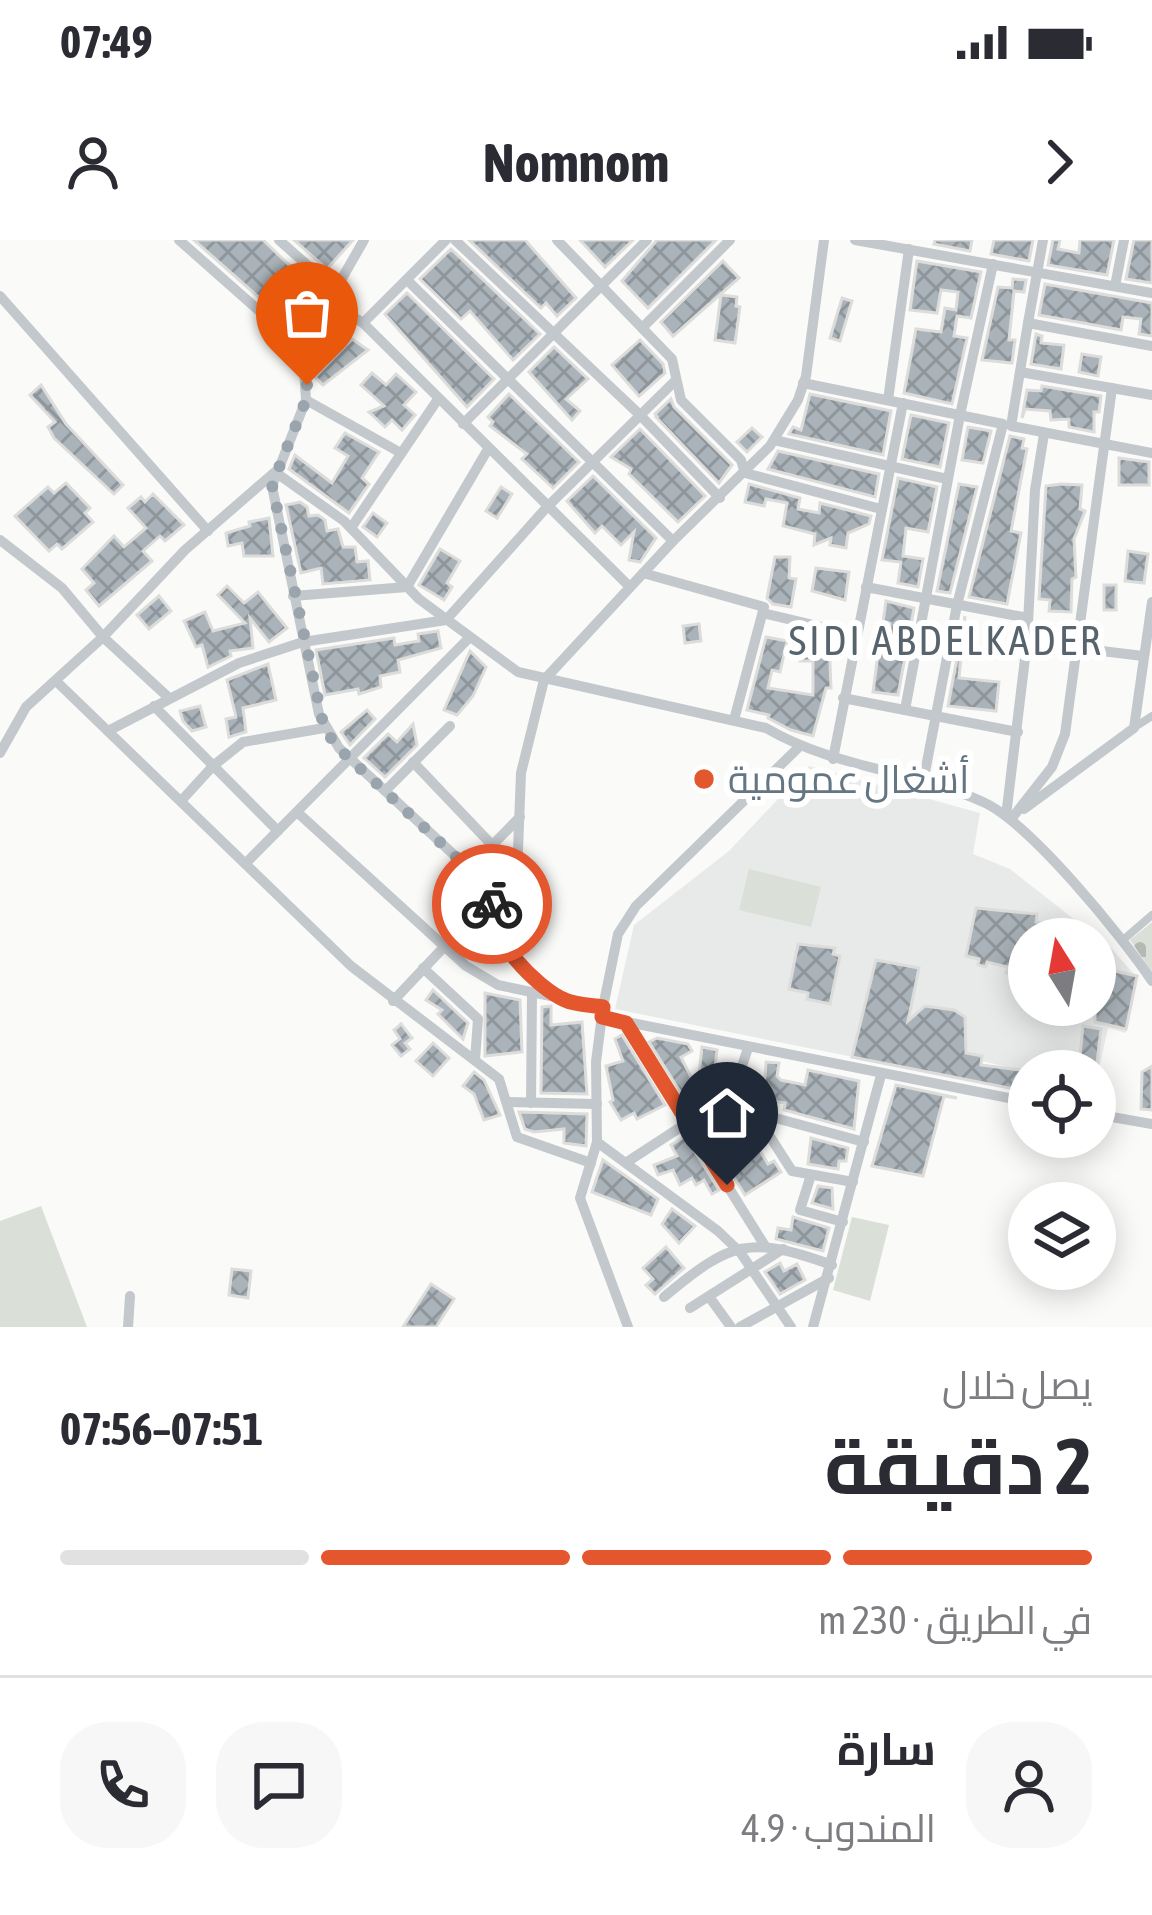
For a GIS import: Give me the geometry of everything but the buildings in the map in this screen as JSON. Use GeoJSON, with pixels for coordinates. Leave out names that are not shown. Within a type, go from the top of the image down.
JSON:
{"type":"FeatureCollection","features":[{"type":"Feature","properties":{"kind":"street"},"geometry":{"type":"LineString","coordinates":[[179,240],[290,338],[304,369],[306,400],[272,485],[324,728],[349,758],[495,893]]}},
{"type":"Feature","properties":{"kind":"street"},"geometry":{"type":"LineString","coordinates":[[280,240],[630,587]]}},
{"type":"Feature","properties":{"kind":"street"},"geometry":{"type":"LineString","coordinates":[[290,338],[294,320],[333,296],[364,240]]}},
{"type":"Feature","properties":{"kind":"street"},"geometry":{"type":"LineString","coordinates":[[364,323],[451,240],[640,416],[720,498]]}},
{"type":"Feature","properties":{"kind":"street"},"geometry":{"type":"LineString","coordinates":[[463,424],[647,240]]}},
{"type":"Feature","properties":{"kind":"street"},"geometry":{"type":"LineString","coordinates":[[642,328],[730,240]]}},
{"type":"Feature","properties":{"kind":"street"},"geometry":{"type":"LineString","coordinates":[[565,1000],[522,966],[495,933],[490,914],[495,893],[518,850],[521,773],[544,680],[773,440],[803,383],[824,240]]}},
{"type":"Feature","properties":{"kind":"street"},"geometry":{"type":"LineString","coordinates":[[855,240],[1152,293]]}},
{"type":"Feature","properties":{"kind":"street"},"geometry":{"type":"LineString","coordinates":[[923,783],[957,605],[1020,372],[1043,240]]}},
{"type":"Feature","properties":{"kind":"street"},"geometry":{"type":"LineString","coordinates":[[1115,286],[1124,240]]}},
{"type":"Feature","properties":{"kind":"street"},"geometry":{"type":"LineString","coordinates":[[561,241],[672,359],[681,400],[741,460],[745,473]]}},
{"type":"Feature","properties":{"kind":"street"},"geometry":{"type":"LineString","coordinates":[[888,400],[906,246]]}},
{"type":"Feature","properties":{"kind":"street"},"geometry":{"type":"LineString","coordinates":[[905,710],[993,264]]}},
{"type":"Feature","properties":{"kind":"street"},"geometry":{"type":"LineString","coordinates":[[407,280],[673,541]]}},
{"type":"Feature","properties":{"kind":"street"},"geometry":{"type":"LineString","coordinates":[[0,296],[208,531]]}},
{"type":"Feature","properties":{"kind":"street"},"geometry":{"type":"LineString","coordinates":[[1028,323],[1152,346]]}},
{"type":"Feature","properties":{"kind":"street"},"geometry":{"type":"LineString","coordinates":[[1020,372],[1152,395]]}},
{"type":"Feature","properties":{"kind":"street"},"geometry":{"type":"LineString","coordinates":[[108,730],[238,663],[303,643],[446,620],[547,507],[675,381]]}},
{"type":"Feature","properties":{"kind":"street"},"geometry":{"type":"LineString","coordinates":[[803,383],[1152,453]]}},
{"type":"Feature","properties":{"kind":"street"},"geometry":{"type":"LineString","coordinates":[[1009,817],[1052,767],[1065,734],[1112,388]]}},
{"type":"Feature","properties":{"kind":"street"},"geometry":{"type":"LineString","coordinates":[[351,528],[438,399]]}},
{"type":"Feature","properties":{"kind":"street"},"geometry":{"type":"LineString","coordinates":[[306,400],[401,453]]}},
{"type":"Feature","properties":{"kind":"street"},"geometry":{"type":"LineString","coordinates":[[833,759],[903,403]]}},
{"type":"Feature","properties":{"kind":"street"},"geometry":{"type":"LineString","coordinates":[[1009,817],[1027,642],[1035,490],[1044,434]]}},
{"type":"Feature","properties":{"kind":"street"},"geometry":{"type":"LineString","coordinates":[[773,440],[947,479]]}},
{"type":"Feature","properties":{"kind":"street"},"geometry":{"type":"LineString","coordinates":[[407,587],[488,449]]}},
{"type":"Feature","properties":{"kind":"street"},"geometry":{"type":"LineString","coordinates":[[0,753],[16,720],[208,531],[275,472]]}},
{"type":"Feature","properties":{"kind":"street"},"geometry":{"type":"LineString","coordinates":[[275,472],[351,528],[407,587],[500,663],[544,680],[766,728],[833,759],[980,800],[1009,817],[1123,940],[1152,981]]}},
{"type":"Feature","properties":{"kind":"street"},"geometry":{"type":"LineString","coordinates":[[745,473],[881,509]]}},
{"type":"Feature","properties":{"kind":"street"},"geometry":{"type":"LineString","coordinates":[[0,540],[62,588],[104,637],[169,698]]}},
{"type":"Feature","properties":{"kind":"street"},"geometry":{"type":"LineString","coordinates":[[643,573],[764,607],[734,720]]}},
{"type":"Feature","properties":{"kind":"street"},"geometry":{"type":"LineString","coordinates":[[293,596],[407,587]]}},
{"type":"Feature","properties":{"kind":"street"},"geometry":{"type":"LineString","coordinates":[[866,587],[1028,618]]}},
{"type":"Feature","properties":{"kind":"street"},"geometry":{"type":"LineString","coordinates":[[1134,728],[1152,602]]}},
{"type":"Feature","properties":{"kind":"street"},"geometry":{"type":"LineString","coordinates":[[763,613],[856,635]]}},
{"type":"Feature","properties":{"kind":"street"},"geometry":{"type":"LineString","coordinates":[[246,863],[468,639]]}},
{"type":"Feature","properties":{"kind":"street"},"geometry":{"type":"LineString","coordinates":[[1027,642],[1145,662]]}},
{"type":"Feature","properties":{"kind":"street"},"geometry":{"type":"LineString","coordinates":[[56,681],[393,1001],[500,1079],[517,1137],[590,1162]]}},
{"type":"Feature","properties":{"kind":"street"},"geometry":{"type":"LineString","coordinates":[[843,698],[1018,732]]}},
{"type":"Feature","properties":{"kind":"street"},"geometry":{"type":"LineString","coordinates":[[154,706],[278,831]]}},
{"type":"Feature","properties":{"kind":"street"},"geometry":{"type":"LineString","coordinates":[[1009,817],[1152,716]]}},
{"type":"Feature","properties":{"kind":"street"},"geometry":{"type":"LineString","coordinates":[[385,791],[450,726]]}},
{"type":"Feature","properties":{"kind":"street"},"geometry":{"type":"LineString","coordinates":[[181,801],[243,742],[324,728]]}},
{"type":"Feature","properties":{"kind":"street"},"geometry":{"type":"LineString","coordinates":[[628,1327],[580,1198],[597,1142],[596,1062],[623,920],[799,747]]}},
{"type":"Feature","properties":{"kind":"street"},"geometry":{"type":"LineString","coordinates":[[413,762],[492,845]]}},
{"type":"Feature","properties":{"kind":"street"},"geometry":{"type":"LineString","coordinates":[[297,812],[442,947],[498,985],[565,1000],[626,1023],[1008,1098]]}},
{"type":"Feature","properties":{"kind":"street"},"geometry":{"type":"LineString","coordinates":[[469,869],[520,817]]}},
{"type":"Feature","properties":{"kind":"street"},"geometry":{"type":"LineString","coordinates":[[393,1001],[495,893]]}},
{"type":"Feature","properties":{"kind":"street"},"geometry":{"type":"LineString","coordinates":[[1123,940],[1152,915]]}},
{"type":"Feature","properties":{"kind":"street"},"geometry":{"type":"LineString","coordinates":[[423,968],[478,1019],[475,1060]]}},
{"type":"Feature","properties":{"kind":"street"},"geometry":{"type":"LineString","coordinates":[[531,1103],[532,993]]}},
{"type":"Feature","properties":{"kind":"street"},"geometry":{"type":"LineString","coordinates":[[626,1023],[765,1246]]}},
{"type":"Feature","properties":{"kind":"street"},"geometry":{"type":"LineString","coordinates":[[627,1162],[733,1093],[748,1048]]}},
{"type":"Feature","properties":{"kind":"street"},"geometry":{"type":"LineString","coordinates":[[817,1325],[881,1075]]}},
{"type":"Feature","properties":{"kind":"street"},"geometry":{"type":"LineString","coordinates":[[733,1093],[768,1116],[864,1142]]}},
{"type":"Feature","properties":{"kind":"street"},"geometry":{"type":"LineString","coordinates":[[508,1102],[597,1104]]}},
{"type":"Feature","properties":{"kind":"street"},"geometry":{"type":"LineString","coordinates":[[750,1107],[792,1171],[854,1182]]}},
{"type":"Feature","properties":{"kind":"street"},"geometry":{"type":"LineString","coordinates":[[1116,1118],[1152,1124]]}},
{"type":"Feature","properties":{"kind":"street"},"geometry":{"type":"LineString","coordinates":[[597,1142],[688,1206],[736,1248],[791,1327]]}},
{"type":"Feature","properties":{"kind":"street"},"geometry":{"type":"LineString","coordinates":[[811,1175],[800,1210],[843,1222]]}},
{"type":"Feature","properties":{"kind":"street"},"geometry":{"type":"LineString","coordinates":[[664,1297],[736,1248],[783,1249],[830,1271]]}},
{"type":"Feature","properties":{"kind":"street"},"geometry":{"type":"LineString","coordinates":[[689,1308],[783,1249]]}},
{"type":"Feature","properties":{"kind":"street"},"geometry":{"type":"LineString","coordinates":[[710,1298],[736,1327],[830,1271]]}},
{"type":"Feature","properties":{"kind":"street"},"geometry":{"type":"LineString","coordinates":[[128,1327],[130,1296]]}},
{"type":"Feature","properties":{"kind":"shaded area"},"geometry":{"type":"Polygon","coordinates":[[[809,766],[980,813],[973,854],[1010,869],[1072,918],[1008,918],[1008,1026],[1116,1026],[1116,954],[1137,978],[1126,1033],[1108,1028],[1103,1050],[1008,1050],[1008,1067],[918,1046],[853,1057],[615,1009],[634,925],[729,851],[809,766]]]}},
{"type":"Feature","properties":{"kind":"green space"},"geometry":{"type":"Polygon","coordinates":[[[749,869],[821,887],[811,927],[739,910],[749,869]]]}},
{"type":"Feature","properties":{"kind":"green space"},"geometry":{"type":"Polygon","coordinates":[[[1152,922],[1152,972],[1130,940],[1152,922]]]}},
{"type":"Feature","properties":{"kind":"green space"},"geometry":{"type":"Polygon","coordinates":[[[41,1206],[87,1327],[0,1327],[0,1221],[41,1206]]]}},
{"type":"Feature","properties":{"kind":"green space"},"geometry":{"type":"Polygon","coordinates":[[[852,1217],[889,1225],[870,1301],[833,1290],[852,1217]]]}},
{"type":"Feature","properties":{"kind":"way so far"},"geometry":{"type":"LineString","coordinates":[[307,385],[306,400],[272,485],[319,714],[338,748],[495,893],[492,904]]}},
{"type":"Feature","properties":{"kind":"place","name":"أشغال عمومية"},"geometry":{"type":"Point","coordinates":[704,779]}},
{"type":"Feature","properties":{"kind":"district","name":"SIDI ABDELKADER"},"geometry":{"type":"Point","coordinates":[946,640]}},
{"type":"Feature","properties":{"kind":"route"},"geometry":{"type":"LineString","coordinates":[[492,904],[495,933],[522,966],[565,1000],[603,1007],[602,1017],[626,1023],[727,1185]]}}]}
